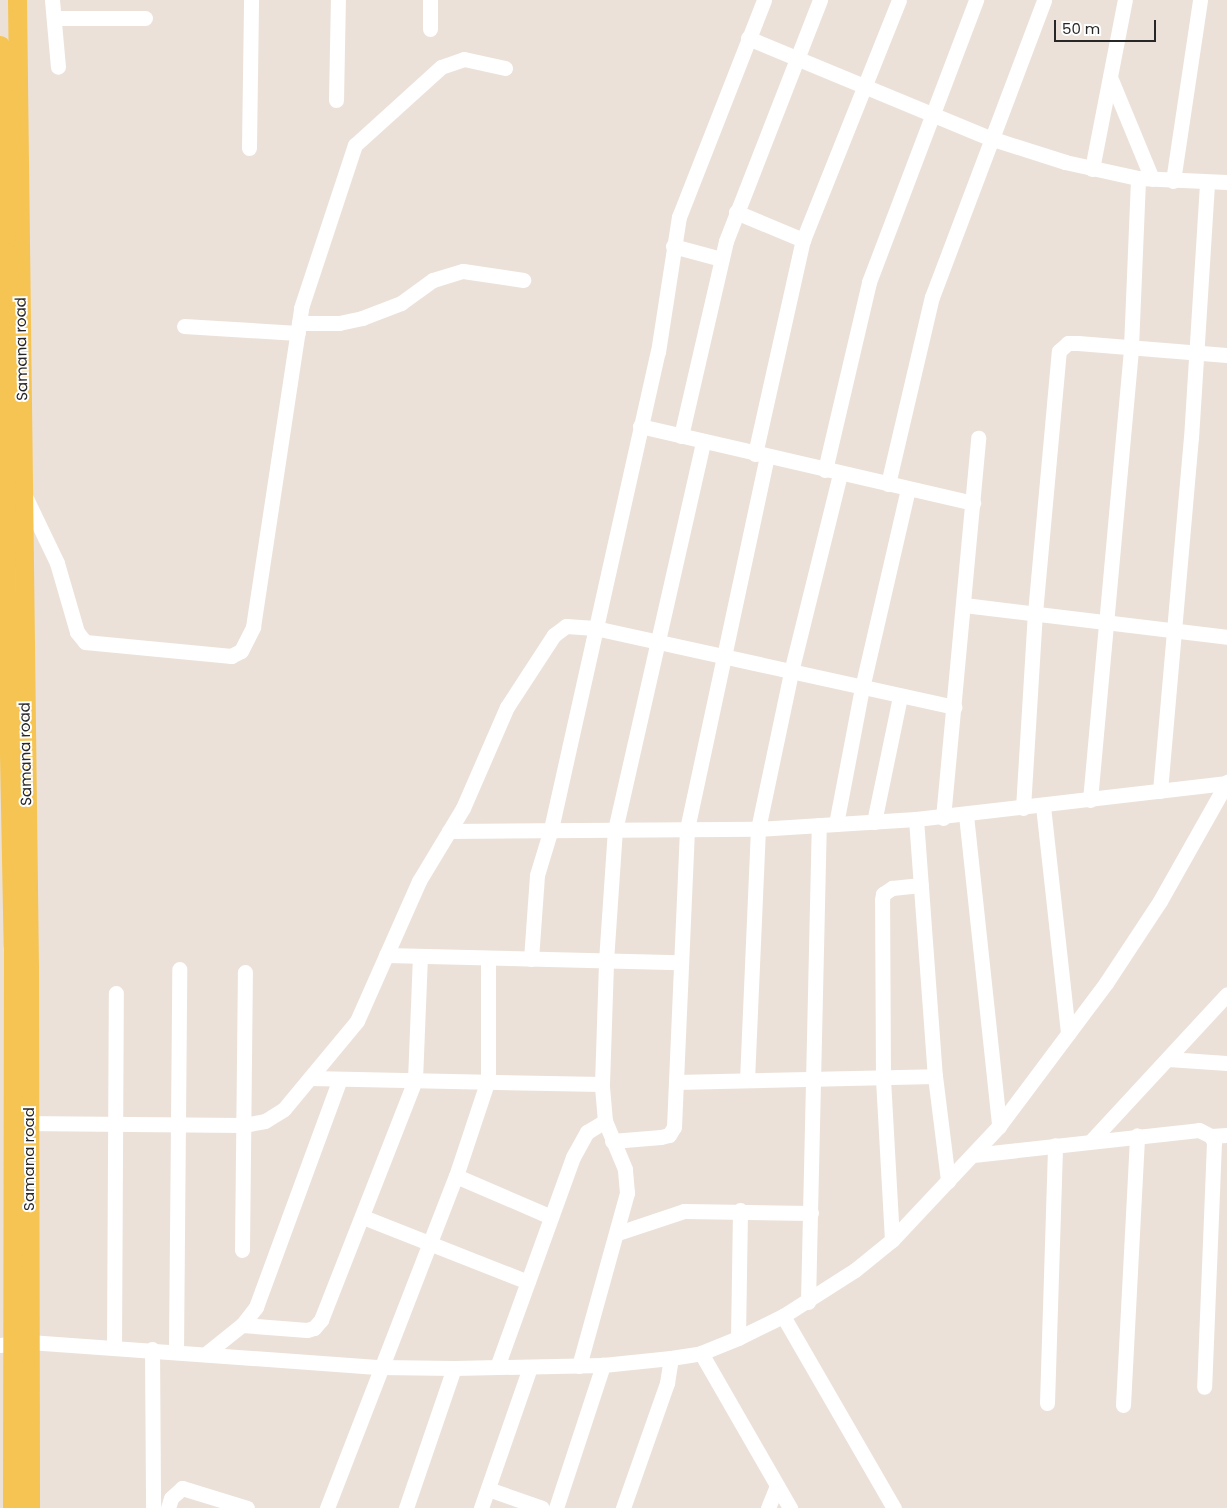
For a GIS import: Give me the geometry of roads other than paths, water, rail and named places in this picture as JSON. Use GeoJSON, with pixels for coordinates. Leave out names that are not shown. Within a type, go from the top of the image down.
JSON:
{"type":"FeatureCollection","features":[{"type":"Feature","properties":{"kind":"main road","name":"Samana road"},"geometry":{"type":"LineString","coordinates":[[17,0],[22,490],[10,643],[5,831],[21,968]]}},
{"type":"Feature","properties":{"kind":"main road","name":"Samana road"},"geometry":{"type":"LineString","coordinates":[[0,45],[10,643],[21,968],[21,1123],[13,1343],[12,1508]]}},
{"type":"Feature","properties":{"kind":"main road","name":"Samana road"},"geometry":{"type":"LineString","coordinates":[[21,1123],[6,1178],[13,1343],[30,1508]]}},
{"type":"Feature","properties":{"kind":"street"},"geometry":{"type":"LineString","coordinates":[[52,0],[58,67]]}},
{"type":"Feature","properties":{"kind":"street"},"geometry":{"type":"LineString","coordinates":[[250,148],[251,0]]}},
{"type":"Feature","properties":{"kind":"street"},"geometry":{"type":"LineString","coordinates":[[336,100],[338,0]]}},
{"type":"Feature","properties":{"kind":"street"},"geometry":{"type":"LineString","coordinates":[[430,0],[430,29]]}},
{"type":"Feature","properties":{"kind":"street"},"geometry":{"type":"LineString","coordinates":[[532,959],[535,886],[551,829],[658,352],[679,217],[764,0]]}},
{"type":"Feature","properties":{"kind":"street"},"geometry":{"type":"LineString","coordinates":[[681,436],[721,259],[736,212],[820,0]]}},
{"type":"Feature","properties":{"kind":"street"},"geometry":{"type":"LineString","coordinates":[[612,1141],[669,1136],[674,1127],[679,962],[687,829],[723,658],[803,240],[866,87],[899,0]]}},
{"type":"Feature","properties":{"kind":"street"},"geometry":{"type":"LineString","coordinates":[[825,470],[866,291],[976,0]]}},
{"type":"Feature","properties":{"kind":"street"},"geometry":{"type":"LineString","coordinates":[[888,484],[932,297],[990,138],[1044,0]]}},
{"type":"Feature","properties":{"kind":"street"},"geometry":{"type":"LineString","coordinates":[[1092,169],[1125,0]]}},
{"type":"Feature","properties":{"kind":"street"},"geometry":{"type":"LineString","coordinates":[[1173,181],[1200,0]]}},
{"type":"Feature","properties":{"kind":"street"},"geometry":{"type":"LineString","coordinates":[[54,18],[144,18]]}},
{"type":"Feature","properties":{"kind":"street"},"geometry":{"type":"LineString","coordinates":[[748,38],[990,138],[1092,169],[1145,179],[1207,184],[1227,182]]}},
{"type":"Feature","properties":{"kind":"street"},"geometry":{"type":"LineString","coordinates":[[22,490],[57,563],[77,632],[86,642],[231,656],[242,651],[254,627],[298,328],[309,279],[355,145],[441,67],[464,59],[505,68]]}},
{"type":"Feature","properties":{"kind":"street"},"geometry":{"type":"LineString","coordinates":[[1090,800],[1108,621],[1145,179],[1110,77]]}},
{"type":"Feature","properties":{"kind":"street"},"geometry":{"type":"LineString","coordinates":[[1160,791],[1197,352],[1207,184]]}},
{"type":"Feature","properties":{"kind":"street"},"geometry":{"type":"LineString","coordinates":[[736,212],[803,240]]}},
{"type":"Feature","properties":{"kind":"street"},"geometry":{"type":"LineString","coordinates":[[673,246],[721,259]]}},
{"type":"Feature","properties":{"kind":"street"},"geometry":{"type":"LineString","coordinates":[[184,326],[298,328],[338,323],[362,318],[394,306],[433,280],[463,271],[523,280]]}},
{"type":"Feature","properties":{"kind":"street"},"geometry":{"type":"LineString","coordinates":[[1023,808],[1035,613],[1059,351],[1068,343],[1227,355]]}},
{"type":"Feature","properties":{"kind":"street"},"geometry":{"type":"LineString","coordinates":[[640,426],[761,456],[973,503]]}},
{"type":"Feature","properties":{"kind":"street"},"geometry":{"type":"LineString","coordinates":[[943,818],[978,438]]}},
{"type":"Feature","properties":{"kind":"street"},"geometry":{"type":"LineString","coordinates":[[579,1366],[618,1233],[626,1181],[620,1155],[612,1141],[605,1121],[602,1084],[606,961],[615,830],[656,642],[703,442]]}},
{"type":"Feature","properties":{"kind":"street"},"geometry":{"type":"LineString","coordinates":[[748,1080],[758,829],[791,672],[840,474]]}},
{"type":"Feature","properties":{"kind":"street"},"geometry":{"type":"LineString","coordinates":[[836,824],[862,688],[908,489]]}},
{"type":"Feature","properties":{"kind":"street"},"geometry":{"type":"LineString","coordinates":[[964,605],[1174,629],[1227,637]]}},
{"type":"Feature","properties":{"kind":"street"},"geometry":{"type":"LineString","coordinates":[[21,1123],[243,1125],[273,1118],[310,1078],[357,1021],[419,882],[463,808],[507,707],[554,635],[573,624],[954,707]]}},
{"type":"Feature","properties":{"kind":"street"},"geometry":{"type":"LineString","coordinates":[[874,822],[900,696]]}},
{"type":"Feature","properties":{"kind":"street"},"geometry":{"type":"LineString","coordinates":[[449,832],[551,829],[758,829],[943,818],[1227,783]]}},
{"type":"Feature","properties":{"kind":"street"},"geometry":{"type":"LineString","coordinates":[[13,1343],[208,1352],[380,1367],[497,1368],[603,1365],[671,1358],[701,1353],[738,1338],[808,1302],[892,1240],[999,1126],[1068,1034],[1160,901],[1227,783]]}},
{"type":"Feature","properties":{"kind":"street"},"geometry":{"type":"LineString","coordinates":[[1043,806],[1068,1034]]}},
{"type":"Feature","properties":{"kind":"street"},"geometry":{"type":"LineString","coordinates":[[966,815],[999,1126]]}},
{"type":"Feature","properties":{"kind":"street"},"geometry":{"type":"LineString","coordinates":[[916,819],[935,1076],[948,1182]]}},
{"type":"Feature","properties":{"kind":"street"},"geometry":{"type":"LineString","coordinates":[[808,1302],[815,1078],[819,825]]}},
{"type":"Feature","properties":{"kind":"street"},"geometry":{"type":"LineString","coordinates":[[892,1240],[883,1077],[882,900],[883,894],[892,888],[921,885]]}},
{"type":"Feature","properties":{"kind":"street"},"geometry":{"type":"LineString","coordinates":[[386,954],[679,962]]}},
{"type":"Feature","properties":{"kind":"street"},"geometry":{"type":"LineString","coordinates":[[242,1325],[307,1330],[318,1325],[363,1217],[414,1080],[420,956]]}},
{"type":"Feature","properties":{"kind":"street"},"geometry":{"type":"LineString","coordinates":[[327,1508],[380,1367],[456,1176],[488,1080],[488,958]]}},
{"type":"Feature","properties":{"kind":"street"},"geometry":{"type":"LineString","coordinates":[[176,1350],[178,1319],[179,969]]}},
{"type":"Feature","properties":{"kind":"street"},"geometry":{"type":"LineString","coordinates":[[242,1250],[245,972]]}},
{"type":"Feature","properties":{"kind":"street"},"geometry":{"type":"LineString","coordinates":[[114,1347],[116,992]]}},
{"type":"Feature","properties":{"kind":"street"},"geometry":{"type":"LineString","coordinates":[[1091,1141],[1227,994]]}},
{"type":"Feature","properties":{"kind":"street"},"geometry":{"type":"LineString","coordinates":[[1168,1059],[1227,1063]]}},
{"type":"Feature","properties":{"kind":"street"},"geometry":{"type":"LineString","coordinates":[[676,1082],[935,1076]]}},
{"type":"Feature","properties":{"kind":"street"},"geometry":{"type":"LineString","coordinates":[[310,1078],[488,1080],[602,1084]]}},
{"type":"Feature","properties":{"kind":"street"},"geometry":{"type":"LineString","coordinates":[[208,1352],[242,1325],[256,1307],[340,1079]]}},
{"type":"Feature","properties":{"kind":"street"},"geometry":{"type":"LineString","coordinates":[[497,1368],[580,1141],[587,1132],[605,1121]]}},
{"type":"Feature","properties":{"kind":"street"},"geometry":{"type":"LineString","coordinates":[[973,1155],[1138,1135],[1200,1130],[1211,1136],[1227,1135]]}},
{"type":"Feature","properties":{"kind":"street"},"geometry":{"type":"LineString","coordinates":[[1123,1405],[1138,1135]]}},
{"type":"Feature","properties":{"kind":"street"},"geometry":{"type":"LineString","coordinates":[[1204,1387],[1214,1142],[1211,1136]]}},
{"type":"Feature","properties":{"kind":"street"},"geometry":{"type":"LineString","coordinates":[[1047,1403],[1055,1145]]}},
{"type":"Feature","properties":{"kind":"street"},"geometry":{"type":"LineString","coordinates":[[456,1176],[551,1217]]}},
{"type":"Feature","properties":{"kind":"street"},"geometry":{"type":"LineString","coordinates":[[618,1233],[684,1211],[740,1210],[811,1213]]}},
{"type":"Feature","properties":{"kind":"street"},"geometry":{"type":"LineString","coordinates":[[738,1338],[740,1210]]}},
{"type":"Feature","properties":{"kind":"street"},"geometry":{"type":"LineString","coordinates":[[363,1217],[528,1282]]}},
{"type":"Feature","properties":{"kind":"street"},"geometry":{"type":"LineString","coordinates":[[783,1316],[894,1508]]}},
{"type":"Feature","properties":{"kind":"street"},"geometry":{"type":"LineString","coordinates":[[152,1349],[152,1508]]}},
{"type":"Feature","properties":{"kind":"street"},"geometry":{"type":"LineString","coordinates":[[701,1353],[790,1508]]}},
{"type":"Feature","properties":{"kind":"street"},"geometry":{"type":"LineString","coordinates":[[623,1508],[667,1383],[671,1358]]}},
{"type":"Feature","properties":{"kind":"street"},"geometry":{"type":"LineString","coordinates":[[556,1508],[603,1365]]}},
{"type":"Feature","properties":{"kind":"street"},"geometry":{"type":"LineString","coordinates":[[481,1508],[530,1367]]}},
{"type":"Feature","properties":{"kind":"street"},"geometry":{"type":"LineString","coordinates":[[406,1508],[454,1368]]}},
{"type":"Feature","properties":{"kind":"street"},"geometry":{"type":"LineString","coordinates":[[768,1508],[777,1486]]}},
{"type":"Feature","properties":{"kind":"street"},"geometry":{"type":"LineString","coordinates":[[168,1508],[171,1498],[182,1488],[246,1508]]}},
{"type":"Feature","properties":{"kind":"street"},"geometry":{"type":"LineString","coordinates":[[488,1489],[542,1508]]}}]}
